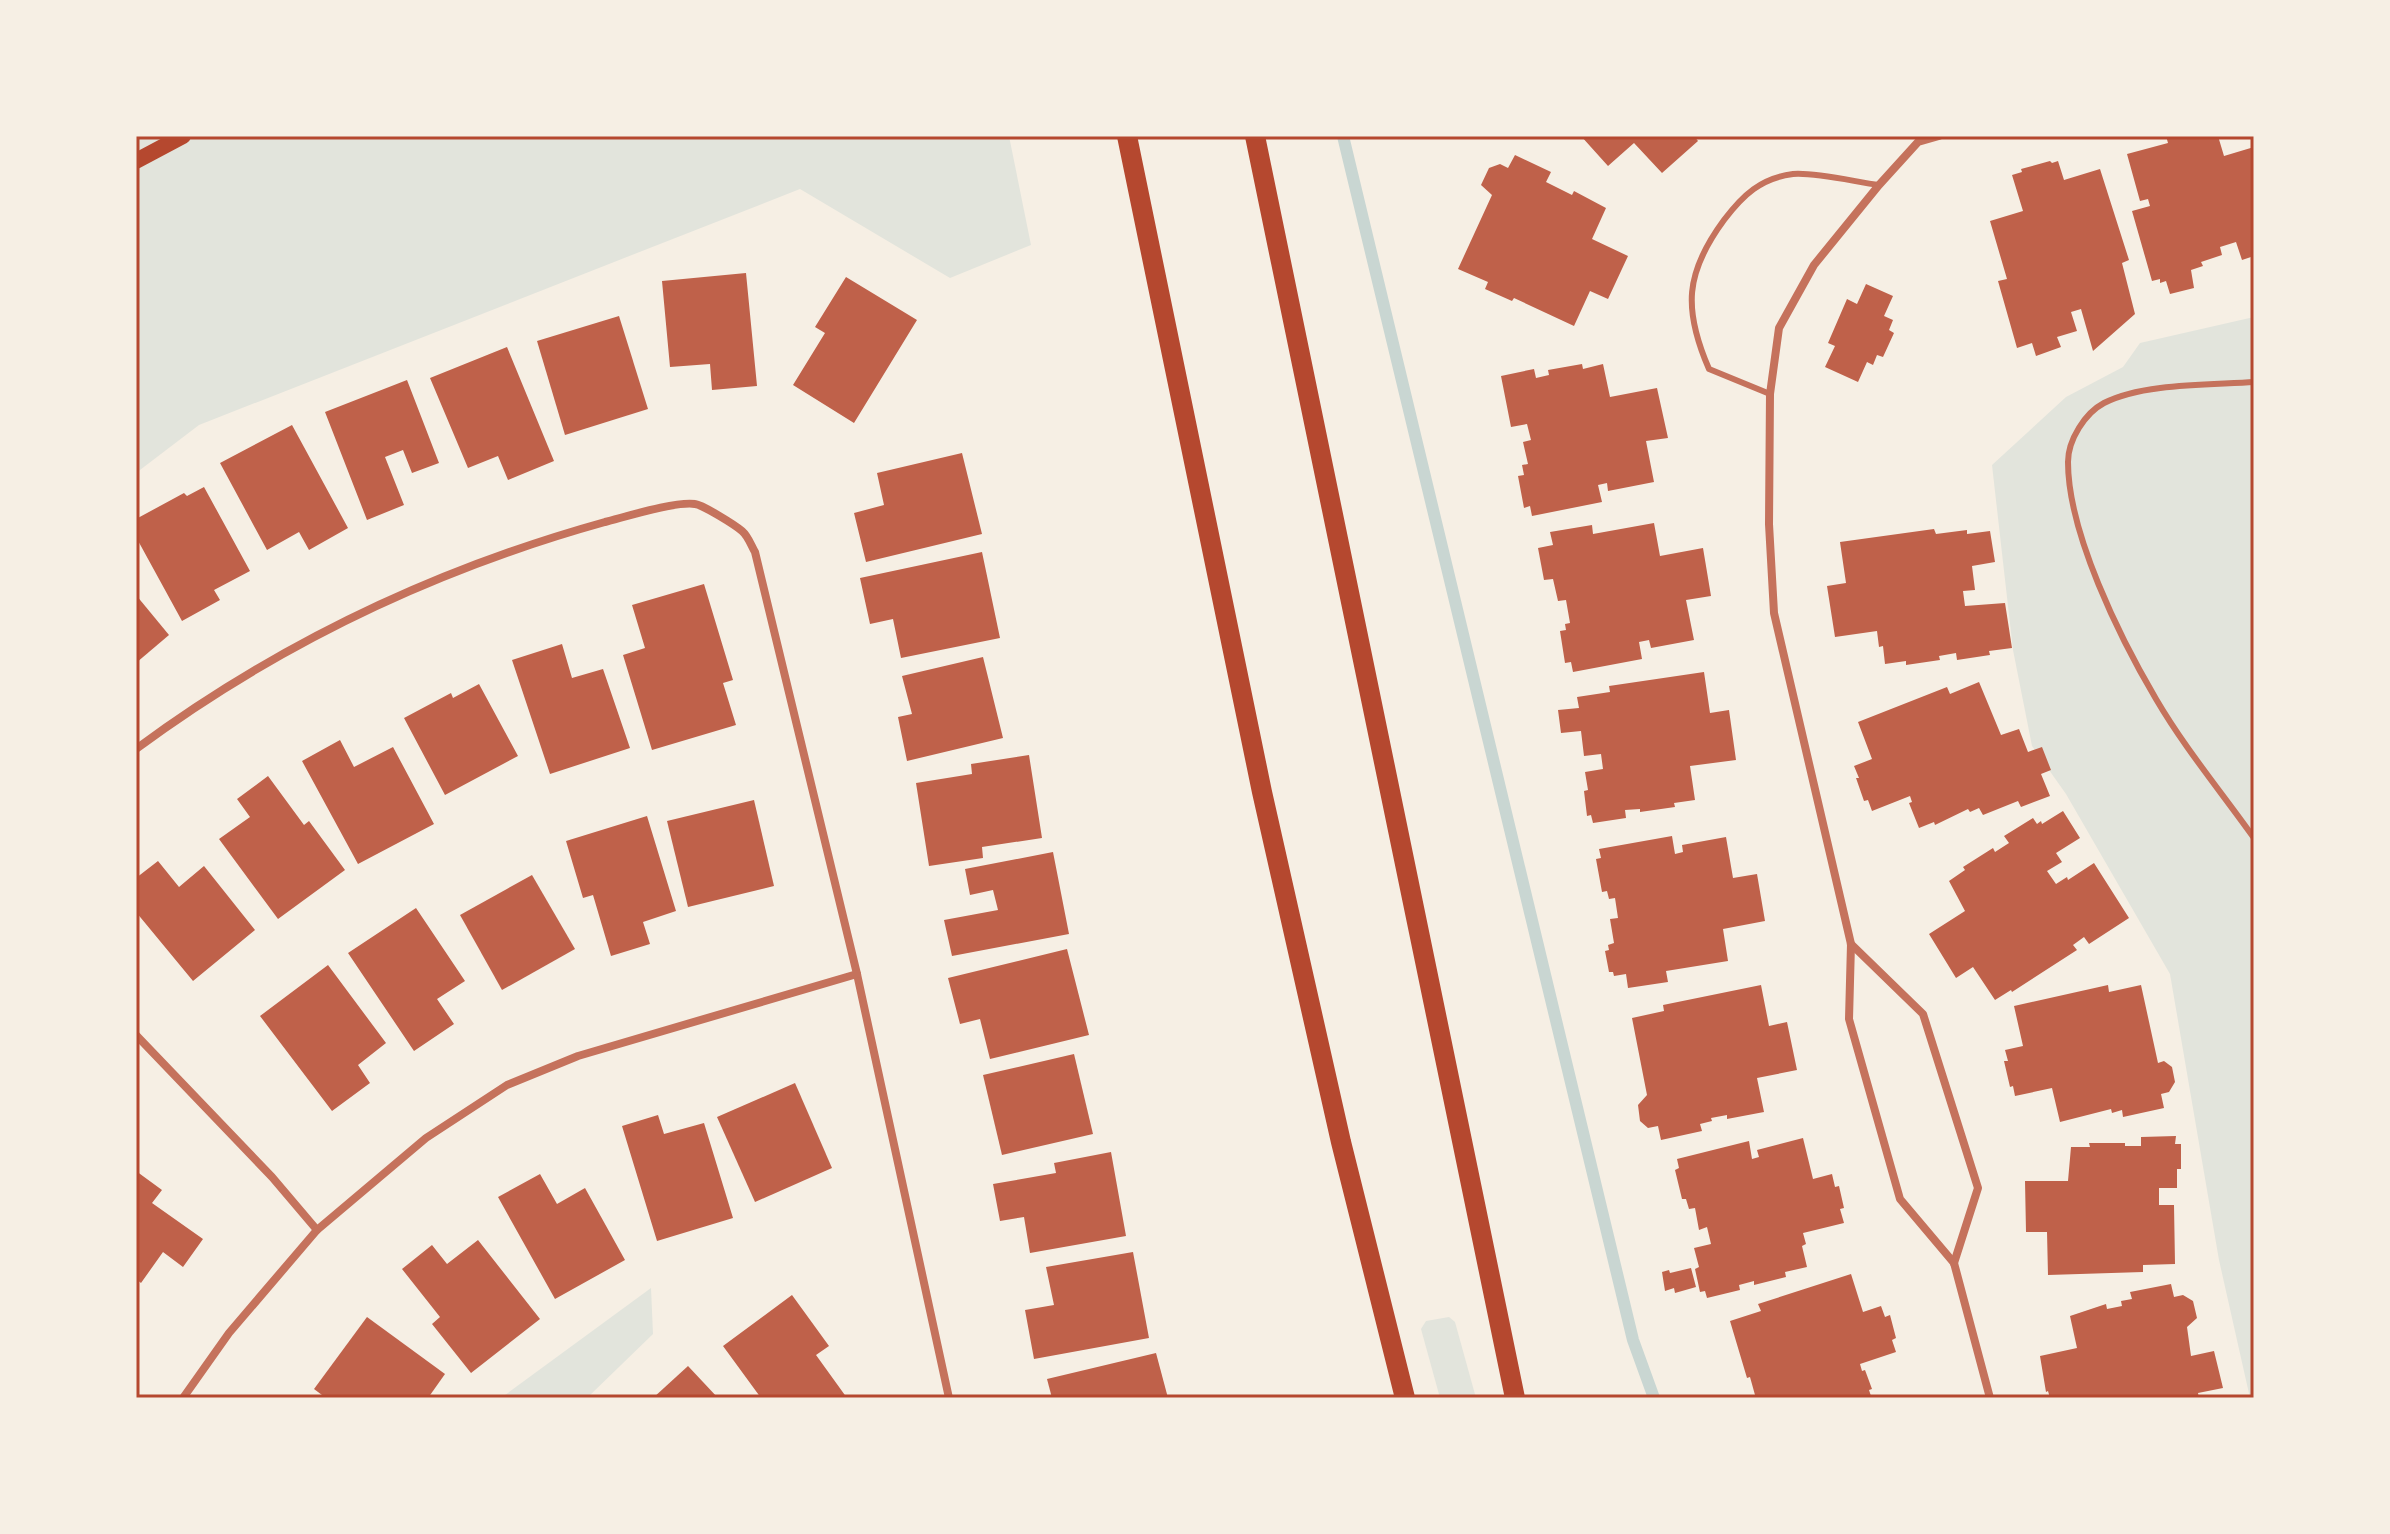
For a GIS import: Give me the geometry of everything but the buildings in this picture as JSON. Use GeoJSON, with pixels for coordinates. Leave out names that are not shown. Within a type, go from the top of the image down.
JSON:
{"type":"FeatureCollection","features":[{"type":"Feature","properties":{"kind":"main road"},"geometry":{"type":"LineString","coordinates":[[136,161],[183,136]]}},
{"type":"Feature","properties":{"kind":"main road"},"geometry":{"type":"LineString","coordinates":[[1127,136],[1262,792],[1341,1142],[1405,1398]]}},
{"type":"Feature","properties":{"kind":"main road"},"geometry":{"type":"LineString","coordinates":[[1255,136],[1515,1398]]}},
{"type":"Feature","properties":{"kind":"street"},"geometry":{"type":"LineString","coordinates":[[1939,136],[1918,142],[1879,185],[1814,265],[1779,328],[1770,394],[1769,524],[1774,613],[1851,944],[1849,1019],[1900,1199],[1954,1263],[1990,1398]]}},
{"type":"Feature","properties":{"kind":"street"},"geometry":{"type":"LineString","coordinates":[[136,749],[251,671],[332,626],[469,565],[545,539],[649,510],[695,504],[744,532],[755,552],[857,974],[949,1398]]}},
{"type":"Feature","properties":{"kind":"street"},"geometry":{"type":"LineString","coordinates":[[1851,944],[1923,1014],[1978,1188],[1954,1263]]}},
{"type":"Feature","properties":{"kind":"street"},"geometry":{"type":"LineString","coordinates":[[183,1398],[229,1333],[317,1230],[426,1138],[507,1085],[578,1056],[857,974]]}},
{"type":"Feature","properties":{"kind":"street"},"geometry":{"type":"LineString","coordinates":[[136,1035],[272,1177],[317,1230]]}},
{"type":"Feature","properties":{"kind":"lane"},"geometry":{"type":"LineString","coordinates":[[1770,394],[1709,369],[1695,339],[1691,305],[1696,265],[1705,246],[1737,202],[1760,182],[1796,174],[1879,185]]}},
{"type":"Feature","properties":{"kind":"lane"},"geometry":{"type":"LineString","coordinates":[[2254,382],[2137,391],[2103,403],[2079,425],[2067,459],[2073,511],[2105,599],[2156,700],[2254,838]]}},
{"type":"Feature","properties":{"kind":"shaded area"},"geometry":{"type":"Polygon","coordinates":[[[136,136],[1009,136],[1031,245],[950,278],[800,189],[199,425],[136,473],[136,136]]]}},
{"type":"Feature","properties":{"kind":"shaded area"},"geometry":{"type":"Polygon","coordinates":[[[2254,317],[2254,1398],[2250,1398],[2219,1260],[2170,974],[2066,794],[2032,746],[2013,650],[1992,465],[2066,397],[2123,367],[2140,343],[2254,317]]]}},
{"type":"Feature","properties":{"kind":"shaded area"},"geometry":{"type":"Polygon","coordinates":[[[651,1288],[653,1334],[587,1398],[501,1398],[651,1288]]]}},
{"type":"Feature","properties":{"kind":"shaded area"},"geometry":{"type":"Polygon","coordinates":[[[1449,1317],[1455,1322],[1476,1398],[1440,1398],[1421,1329],[1426,1321],[1449,1317]]]}},
{"type":"Feature","properties":{"kind":"waterway"},"geometry":{"type":"LineString","coordinates":[[1343,136],[1633,1340],[1654,1398]]}}]}
